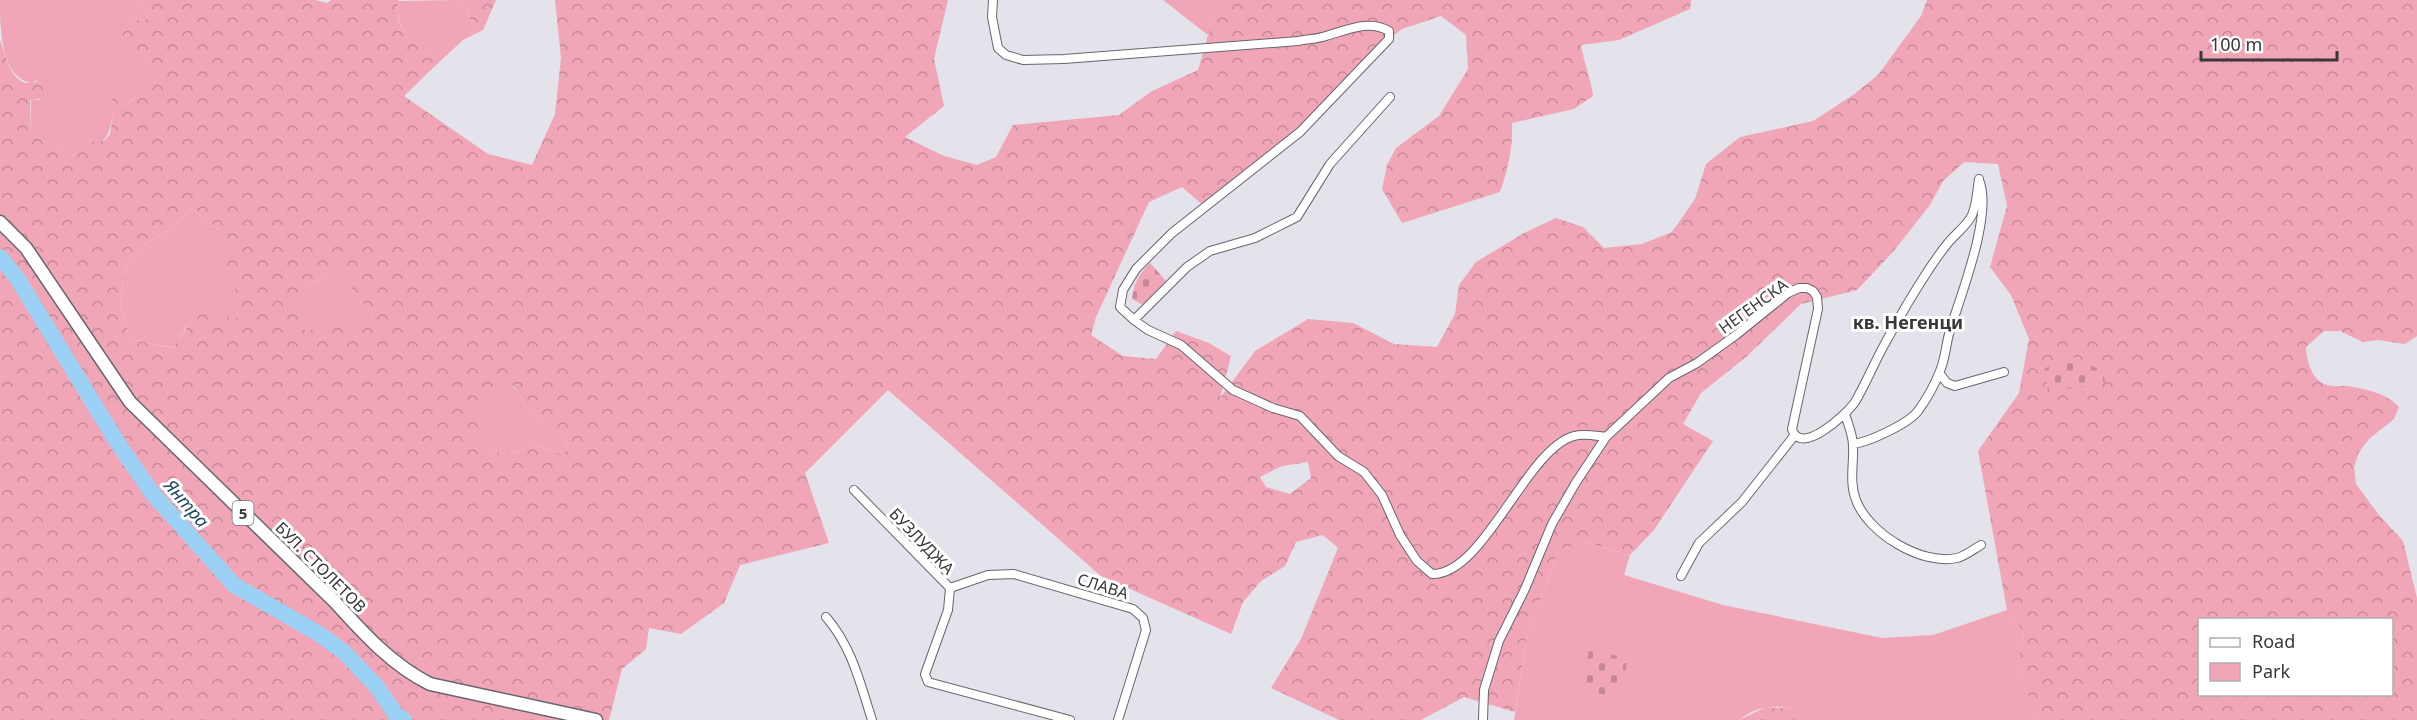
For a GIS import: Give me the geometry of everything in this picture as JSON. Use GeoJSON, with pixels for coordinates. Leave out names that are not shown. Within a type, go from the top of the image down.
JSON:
{"type":"FeatureCollection","features":[{"type":"Feature","properties":{"kind":"main road","name":"БУЛ. СТОЛЕТОВ"},"geometry":{"type":"LineString","coordinates":[[0,222],[26,248],[130,402],[336,603],[365,635],[407,672],[430,684],[596,720]]}},
{"type":"Feature","properties":{"kind":"street"},"geometry":{"type":"LineString","coordinates":[[993,0],[992,17],[998,48],[1006,55],[1023,60],[1076,59],[1298,41],[1324,37],[1369,25],[1381,26],[1389,31],[1389,39],[1300,132],[1172,232],[1136,269],[1123,290],[1120,307],[1148,330],[1181,345],[1233,390],[1273,408],[1300,416],[1338,456],[1364,472],[1383,495],[1400,535],[1417,561],[1432,574],[1442,574],[1457,565],[1474,548],[1498,520],[1537,465],[1560,443],[1574,436],[1590,434],[1606,437]]}},
{"type":"Feature","properties":{"kind":"street"},"geometry":{"type":"LineString","coordinates":[[1134,320],[1188,267],[1210,251],[1256,238],[1298,217],[1330,164],[1390,97]]}},
{"type":"Feature","properties":{"kind":"street"},"geometry":{"type":"LineString","coordinates":[[1681,576],[1699,543],[1742,502],[1794,436],[1799,439],[1808,439],[1845,414],[1855,402],[1882,348],[1924,277],[1947,244],[1970,218],[1975,206],[1978,179],[1983,190],[1984,206],[1964,291],[1950,329],[1945,360],[1940,374],[1917,412],[1865,442],[1853,444]]}},
{"type":"Feature","properties":{"kind":"street","name":"НЕГЕНСКА"},"geometry":{"type":"LineString","coordinates":[[1483,720],[1485,690],[1499,641],[1525,589],[1552,524],[1606,437],[1669,378],[1697,363],[1736,335],[1788,292],[1807,288],[1813,291],[1818,309],[1792,429],[1794,436]]}},
{"type":"Feature","properties":{"kind":"street"},"geometry":{"type":"LineString","coordinates":[[1940,374],[1947,382],[1955,386],[2004,372]]}},
{"type":"Feature","properties":{"kind":"street"},"geometry":{"type":"LineString","coordinates":[[1845,414],[1853,444],[1851,465],[1856,500],[1873,525],[1885,536],[1913,552],[1945,559],[1959,558],[1981,545]]}},
{"type":"Feature","properties":{"kind":"street","name":"БУЗЛУДЖА"},"geometry":{"type":"LineString","coordinates":[[854,490],[950,588],[948,610],[925,674],[928,682],[1070,720]]}},
{"type":"Feature","properties":{"kind":"street","name":"СЛАВА"},"geometry":{"type":"LineString","coordinates":[[950,588],[988,575],[1014,574],[1133,609],[1143,618],[1146,630],[1118,720]]}},
{"type":"Feature","properties":{"kind":"street"},"geometry":{"type":"LineString","coordinates":[[826,617],[840,632],[856,666],[872,720]]}},
{"type":"Feature","properties":{"kind":"green space"},"geometry":{"type":"Polygon","coordinates":[[[0,0],[135,0],[146,9],[148,18],[142,21],[124,17],[135,51],[147,57],[157,80],[144,86],[128,104],[121,105],[114,110],[106,137],[91,147],[72,155],[30,134],[31,99],[39,100],[44,91],[37,80],[31,83],[21,79],[13,71],[8,61],[0,23],[0,0]]]}},
{"type":"Feature","properties":{"kind":"green space"},"geometry":{"type":"Polygon","coordinates":[[[135,0],[315,0],[327,3],[331,0],[398,0],[399,20],[406,35],[435,58],[435,66],[404,96],[488,154],[532,165],[555,114],[561,58],[555,0],[948,0],[934,59],[944,106],[905,137],[944,156],[977,165],[996,157],[1013,125],[1119,115],[1152,91],[1198,70],[1208,35],[1213,0],[1691,0],[1690,9],[1619,40],[1581,45],[1593,96],[1574,109],[1512,123],[1512,141],[1500,192],[1402,223],[1382,189],[1387,165],[1396,148],[1439,116],[1468,69],[1466,35],[1441,16],[1402,29],[1389,39],[1300,132],[1205,207],[1182,187],[1149,202],[1096,317],[1091,335],[1123,356],[1156,359],[1176,331],[1209,343],[1231,356],[1220,398],[1255,351],[1308,319],[1353,323],[1394,344],[1437,347],[1455,314],[1459,285],[1476,262],[1524,233],[1556,218],[1583,227],[1604,248],[1642,244],[1672,232],[1695,199],[1706,164],[1740,137],[1813,121],[1853,95],[1878,75],[1921,16],[1927,0],[2417,0],[2417,336],[2405,344],[2378,340],[2363,342],[2340,331],[2324,331],[2306,347],[2312,372],[2320,382],[2326,385],[2347,386],[2375,392],[2388,398],[2399,407],[2394,419],[2369,439],[2359,452],[2354,467],[2356,484],[2379,515],[2403,541],[2417,598],[2417,720],[2036,720],[2017,663],[2024,633],[2007,610],[1978,451],[2019,393],[2029,339],[2011,295],[1990,267],[2007,206],[1998,164],[1964,162],[1943,181],[1930,205],[1892,253],[1857,290],[1801,304],[1746,357],[1701,393],[1683,424],[1713,441],[1654,530],[1630,555],[1585,542],[1558,551],[1527,638],[1515,712],[1464,697],[1421,720],[1339,720],[1271,688],[1301,639],[1338,548],[1323,535],[1296,542],[1285,566],[1261,581],[1243,602],[1231,634],[1101,576],[888,390],[805,473],[829,543],[740,565],[724,603],[681,634],[649,628],[646,649],[622,669],[609,720],[0,720],[0,40],[10,67],[18,79],[30,83],[44,80],[44,98],[30,100],[30,134],[72,155],[86,145],[104,141],[110,134],[114,110],[110,106],[112,99],[117,98],[122,105],[129,103],[144,87],[156,80],[147,57],[135,51],[116,27],[124,17],[142,21],[148,18],[146,9],[135,0]],[[192,209],[166,232],[140,247],[124,272],[120,305],[130,339],[173,348],[196,314],[238,318],[235,286],[223,273],[234,246],[218,229],[192,209]],[[342,270],[331,273],[322,280],[307,282],[300,301],[299,313],[299,319],[305,330],[350,321],[375,326],[372,314],[353,292],[342,270]],[[512,385],[501,390],[479,414],[479,446],[501,453],[513,453],[534,444],[558,453],[567,450],[566,437],[526,408],[519,393],[512,385]],[[1308,462],[1282,466],[1260,477],[1266,487],[1290,494],[1311,478],[1308,462]]]}},
{"type":"Feature","properties":{"kind":"green space"},"geometry":{"type":"Polygon","coordinates":[[[458,0],[468,11],[472,25],[483,30],[463,40],[435,66],[435,58],[412,40],[403,29],[397,1],[458,0]]]}},
{"type":"Feature","properties":{"kind":"green space"},"geometry":{"type":"Polygon","coordinates":[[[458,0],[496,0],[483,30],[472,25],[468,11],[458,0]]]}},
{"type":"Feature","properties":{"kind":"green space"},"geometry":{"type":"Polygon","coordinates":[[[1163,0],[1213,0],[1208,35],[1163,0]]]}},
{"type":"Feature","properties":{"kind":"green space"},"geometry":{"type":"Polygon","coordinates":[[[192,209],[218,229],[234,246],[238,318],[186,327],[174,348],[130,339],[120,305],[124,272],[140,247],[166,232],[192,209]]]}},
{"type":"Feature","properties":{"kind":"green space"},"geometry":{"type":"Polygon","coordinates":[[[1150,263],[1166,281],[1143,305],[1132,299],[1133,293],[1142,271],[1150,263]]]}},
{"type":"Feature","properties":{"kind":"green space"},"geometry":{"type":"Polygon","coordinates":[[[342,269],[353,292],[372,314],[376,327],[305,330],[298,313],[307,282],[322,280],[342,269]]]}},
{"type":"Feature","properties":{"kind":"green space"},"geometry":{"type":"Polygon","coordinates":[[[2070,356],[2103,371],[2105,382],[2048,392],[2044,369],[2070,356]]]}},
{"type":"Feature","properties":{"kind":"green space"},"geometry":{"type":"Polygon","coordinates":[[[511,385],[519,393],[526,408],[566,437],[567,450],[558,453],[534,444],[513,453],[501,453],[479,446],[479,414],[501,390],[511,385]]]}},
{"type":"Feature","properties":{"kind":"green space"},"geometry":{"type":"Polygon","coordinates":[[[1585,542],[1630,555],[1624,575],[1723,605],[1882,638],[1933,635],[2007,610],[2024,633],[2017,663],[2036,720],[1812,720],[1795,710],[1776,707],[1757,710],[1739,720],[1514,720],[1527,638],[1558,551],[1585,542]]]}},
{"type":"Feature","properties":{"kind":"green space"},"geometry":{"type":"Polygon","coordinates":[[[1589,650],[1628,658],[1620,698],[1581,690],[1589,650]]]}},
{"type":"Feature","properties":{"kind":"green space"},"geometry":{"type":"Polygon","coordinates":[[[1766,707],[1798,709],[1812,720],[1739,720],[1766,707]]]}},
{"type":"Feature","properties":{"kind":"waterway","name":"Янтра"},"geometry":{"type":"LineString","coordinates":[[0,257],[17,278],[119,445],[152,493],[234,585],[319,634],[345,653],[377,687],[396,715],[404,720]]}},
{"type":"Feature","properties":{"kind":"district","name":"кв. Негенци"},"geometry":{"type":"Point","coordinates":[1908,322]}}]}
